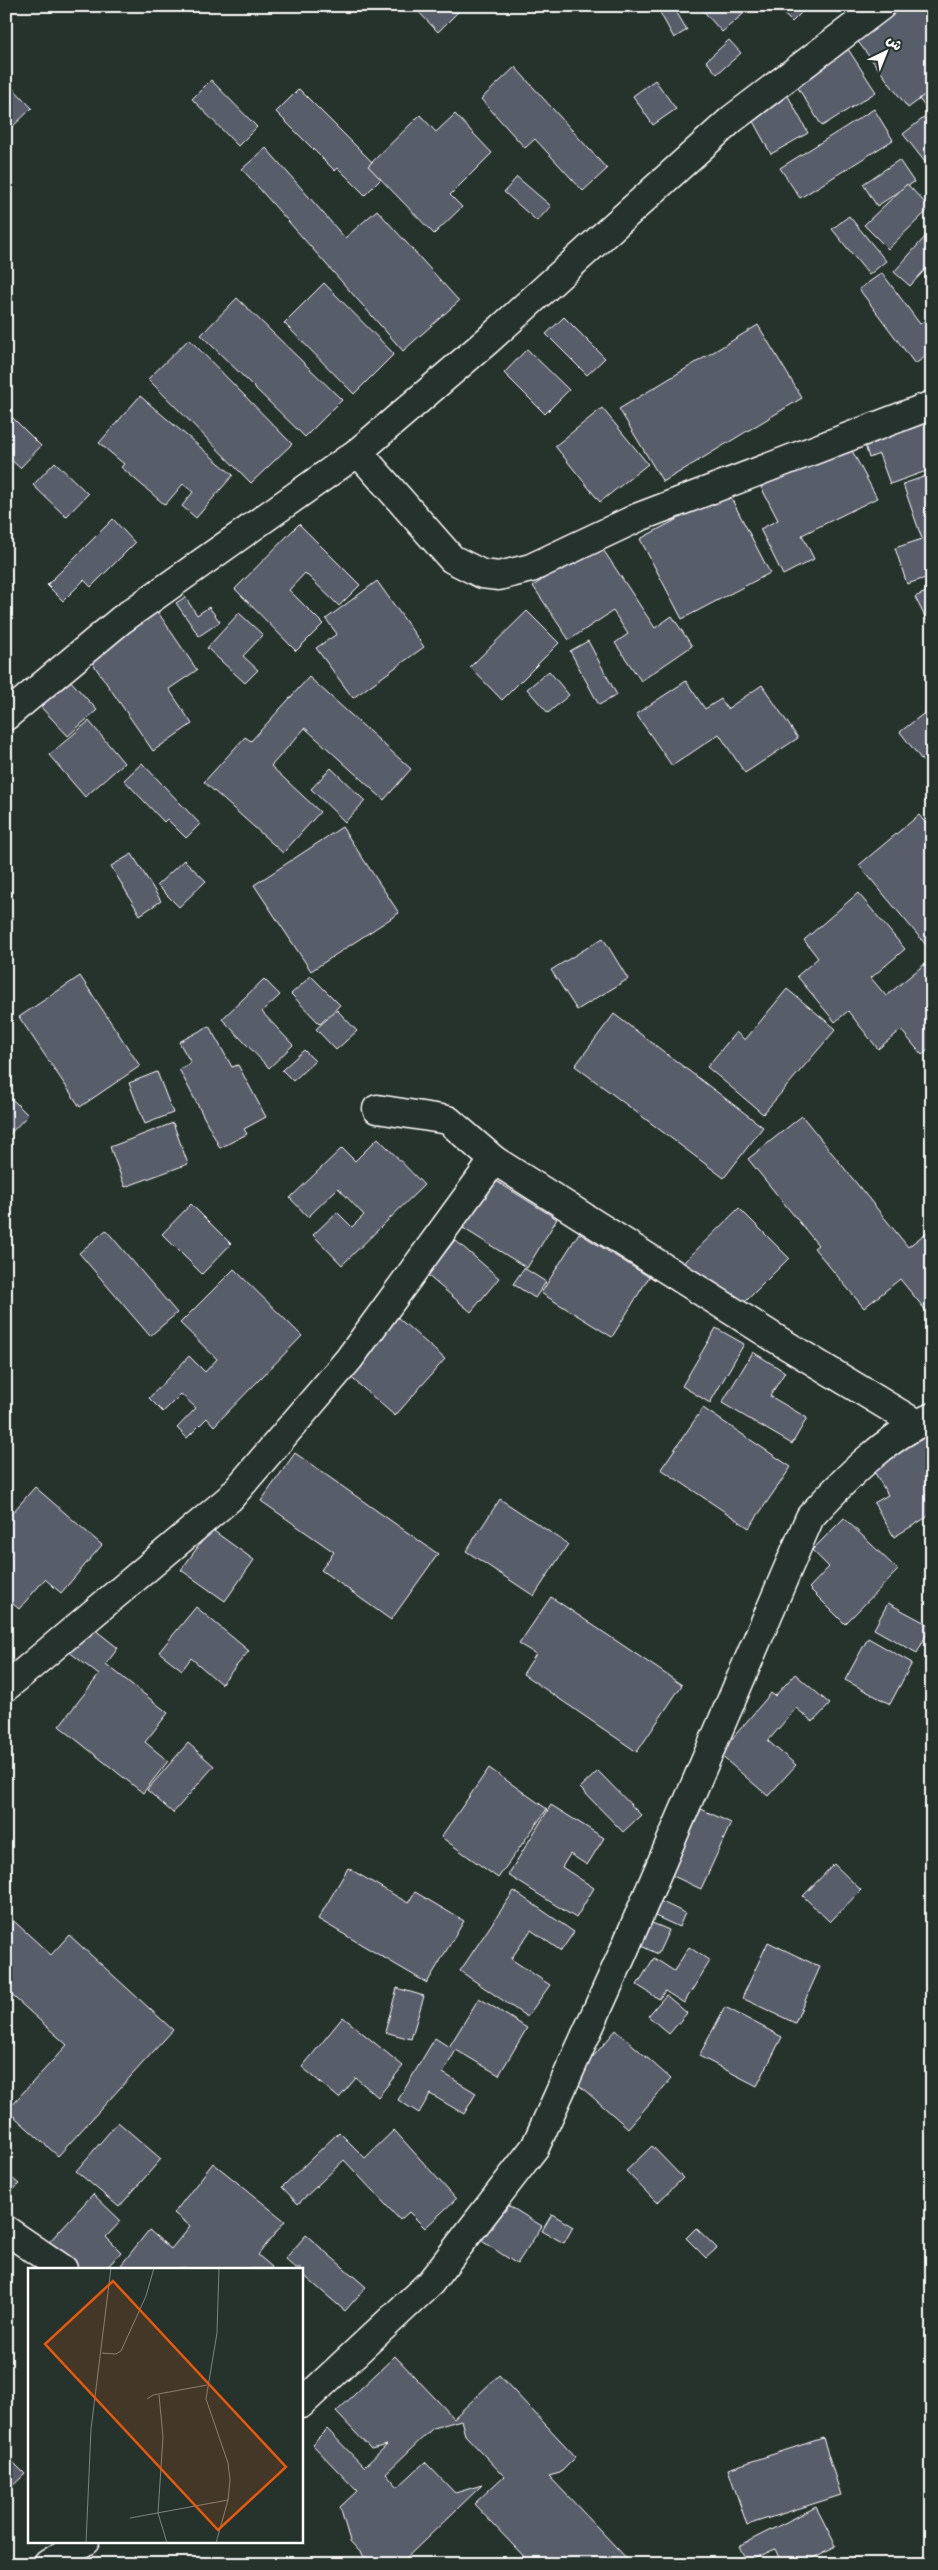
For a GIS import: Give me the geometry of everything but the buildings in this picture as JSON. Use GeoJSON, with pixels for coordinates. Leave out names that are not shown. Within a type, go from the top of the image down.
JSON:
{"type":"FeatureCollection","features":[{"type":"Feature","properties":{"kind":"street"},"geometry":{"type":"LineString","coordinates":[[6,716],[121,620],[358,452],[486,342],[732,119],[881,6]]}},
{"type":"Feature","properties":{"kind":"street"},"geometry":{"type":"LineString","coordinates":[[358,452],[452,559],[482,574],[499,576],[531,568],[639,517],[932,405]]}},
{"type":"Feature","properties":{"kind":"street"},"geometry":{"type":"LineString","coordinates":[[302,2403],[430,2283],[535,2147],[626,1946],[810,1517],[858,1466],[924,1421],[778,1340],[494,1160],[448,1120],[377,1109]]}},
{"type":"Feature","properties":{"kind":"street"},"geometry":{"type":"LineString","coordinates":[[6,1687],[230,1498],[349,1359],[494,1160]]}},
{"type":"Feature","properties":{"kind":"street"},"geometry":{"type":"LineString","coordinates":[[6,2230],[62,2268]]}},
{"type":"Feature","properties":{"kind":"street"},"geometry":{"type":"LineString","coordinates":[[48,2564],[83,2542]]}}]}
